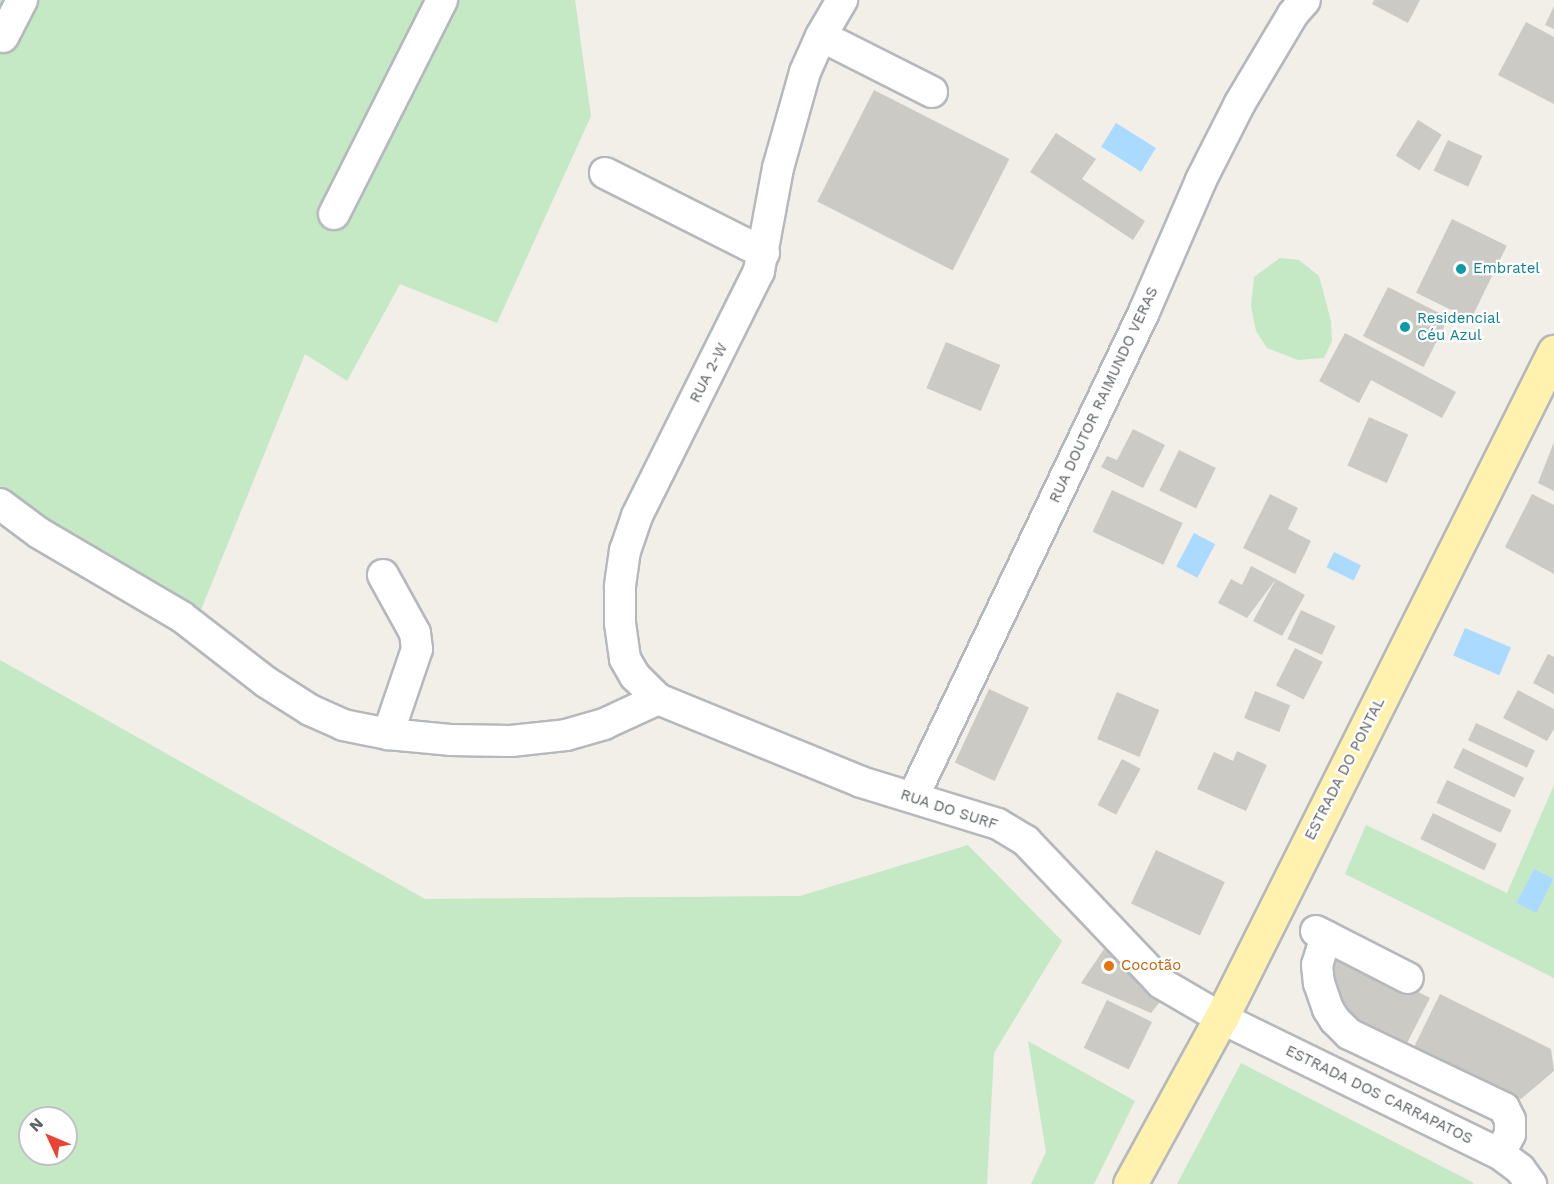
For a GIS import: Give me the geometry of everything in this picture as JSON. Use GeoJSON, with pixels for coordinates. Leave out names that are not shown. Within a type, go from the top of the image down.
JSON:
{"type":"FeatureCollection","features":[{"type":"Feature","properties":{"kind":"main road","name":"ESTRADA DO PONTAL"},"geometry":{"type":"LineString","coordinates":[[1130,1184],[1221,1018],[1554,352]]}},
{"type":"Feature","properties":{"kind":"street"},"geometry":{"type":"LineString","coordinates":[[3,37],[22,0]]}},
{"type":"Feature","properties":{"kind":"street"},"geometry":{"type":"LineString","coordinates":[[334,214],[442,0]]}},
{"type":"Feature","properties":{"kind":"street","name":"RUA 2-W"},"geometry":{"type":"LineString","coordinates":[[658,699],[635,676],[625,659],[620,623],[620,587],[625,550],[637,516],[749,296],[764,253],[778,168],[805,72],[821,36],[842,0]]}},
{"type":"Feature","properties":{"kind":"street","name":"RUA DOUTOR RAIMUNDO VERAS"},"geometry":{"type":"LineString","coordinates":[[913,797],[1144,312],[1201,180],[1240,103],[1293,14],[1305,0]]}},
{"type":"Feature","properties":{"kind":"street"},"geometry":{"type":"LineString","coordinates":[[821,36],[932,92]]}},
{"type":"Feature","properties":{"kind":"street"},"geometry":{"type":"LineString","coordinates":[[605,173],[764,253]]}},
{"type":"Feature","properties":{"kind":"street"},"geometry":{"type":"LineString","coordinates":[[0,504],[39,533],[183,617],[266,682],[310,710],[343,725],[388,734],[450,740],[501,741],[566,735],[604,724],[658,699]]}},
{"type":"Feature","properties":{"kind":"street"},"geometry":{"type":"LineString","coordinates":[[383,575],[415,633],[417,649],[388,734]]}},
{"type":"Feature","properties":{"kind":"street","name":"RUA DO SURF"},"geometry":{"type":"LineString","coordinates":[[658,699],[861,782],[998,824],[1026,841],[1161,983],[1221,1018]]}},
{"type":"Feature","properties":{"kind":"street"},"geometry":{"type":"LineString","coordinates":[[1408,978],[1321,933],[1318,958],[1319,983],[1328,1009],[1335,1020],[1349,1034],[1504,1108],[1510,1120],[1510,1134],[1500,1154]]}},
{"type":"Feature","properties":{"kind":"street","name":"ESTRADA DOS CARRAPATOS"},"geometry":{"type":"LineString","coordinates":[[1221,1018],[1500,1154],[1520,1168],[1531,1183]]}},
{"type":"Feature","properties":{"kind":"green space"},"geometry":{"type":"Polygon","coordinates":[[[0,0],[575,0],[591,116],[497,323],[400,284],[347,381],[305,354],[198,617],[0,493],[0,0]]]}},
{"type":"Feature","properties":{"kind":"green space"},"geometry":{"type":"Polygon","coordinates":[[[1280,258],[1299,260],[1319,276],[1331,321],[1332,341],[1324,358],[1298,360],[1267,348],[1256,331],[1251,306],[1254,277],[1280,258]]]}},
{"type":"Feature","properties":{"kind":"green space"},"geometry":{"type":"Polygon","coordinates":[[[0,660],[425,899],[800,896],[968,845],[1062,941],[994,1053],[987,1184],[0,1184],[0,660]]]}},
{"type":"Feature","properties":{"kind":"green space"},"geometry":{"type":"Polygon","coordinates":[[[1554,785],[1554,978],[1345,874],[1366,825],[1507,893],[1554,785]]]}},
{"type":"Feature","properties":{"kind":"green space"},"geometry":{"type":"Polygon","coordinates":[[[1028,1041],[1135,1101],[1094,1184],[1031,1184],[1046,1152],[1028,1041]]]}},
{"type":"Feature","properties":{"kind":"green space"},"geometry":{"type":"Polygon","coordinates":[[[1241,1063],[1472,1182],[1474,1184],[1177,1184],[1241,1063]]]}},
{"type":"Feature","properties":{"kind":"water"},"geometry":{"type":"Polygon","coordinates":[[[1116,123],[1156,148],[1141,172],[1101,147],[1116,123]]]}},
{"type":"Feature","properties":{"kind":"water"},"geometry":{"type":"Polygon","coordinates":[[[1194,533],[1215,544],[1197,578],[1176,567],[1194,533]]]}},
{"type":"Feature","properties":{"kind":"water"},"geometry":{"type":"Polygon","coordinates":[[[1334,552],[1361,565],[1354,580],[1327,567],[1334,552]]]}},
{"type":"Feature","properties":{"kind":"water"},"geometry":{"type":"Polygon","coordinates":[[[1465,628],[1511,648],[1499,675],[1453,656],[1465,628]]]}},
{"type":"Feature","properties":{"kind":"water"},"geometry":{"type":"Polygon","coordinates":[[[1534,869],[1554,879],[1536,913],[1517,903],[1534,869]]]}},
{"type":"Feature","properties":{"kind":"building"},"geometry":{"type":"Polygon","coordinates":[[[1374,0],[1420,0],[1408,23],[1372,4],[1374,0]]]}},
{"type":"Feature","properties":{"kind":"building"},"geometry":{"type":"Polygon","coordinates":[[[1554,6],[1554,29],[1545,25],[1554,6]]]}},
{"type":"Feature","properties":{"kind":"building"},"geometry":{"type":"Polygon","coordinates":[[[1526,22],[1554,37],[1554,104],[1498,75],[1526,22]]]}},
{"type":"Feature","properties":{"kind":"building"},"geometry":{"type":"Polygon","coordinates":[[[874,90],[1009,159],[953,270],[817,201],[874,90]]]}},
{"type":"Feature","properties":{"kind":"building"},"geometry":{"type":"Polygon","coordinates":[[[1418,120],[1442,135],[1419,170],[1396,156],[1418,120]]]}},
{"type":"Feature","properties":{"kind":"building"},"geometry":{"type":"Polygon","coordinates":[[[1056,133],[1096,159],[1082,179],[1145,221],[1133,240],[1030,172],[1056,133]]]}},
{"type":"Feature","properties":{"kind":"building"},"geometry":{"type":"Polygon","coordinates":[[[1448,140],[1482,156],[1468,187],[1434,171],[1448,140]]]}},
{"type":"Feature","properties":{"kind":"building","name":"Embratel"},"geometry":{"type":"Polygon","coordinates":[[[1452,219],[1507,246],[1471,319],[1416,293],[1452,219]]]}},
{"type":"Feature","properties":{"kind":"building","name":"Residencial Céu Azul"},"geometry":{"type":"Polygon","coordinates":[[[1388,287],[1449,318],[1424,367],[1363,336],[1388,287]]]}},
{"type":"Feature","properties":{"kind":"building"},"geometry":{"type":"Polygon","coordinates":[[[1345,333],[1456,392],[1442,418],[1371,380],[1359,403],[1319,381],[1345,333]]]}},
{"type":"Feature","properties":{"kind":"building"},"geometry":{"type":"Polygon","coordinates":[[[946,342],[1000,365],[981,411],[926,388],[946,342]]]}},
{"type":"Feature","properties":{"kind":"building"},"geometry":{"type":"Polygon","coordinates":[[[1369,417],[1408,434],[1387,483],[1347,465],[1369,417]]]}},
{"type":"Feature","properties":{"kind":"building"},"geometry":{"type":"Polygon","coordinates":[[[1133,429],[1165,445],[1143,488],[1101,467],[1107,456],[1117,460],[1133,429]]]}},
{"type":"Feature","properties":{"kind":"building"},"geometry":{"type":"Polygon","coordinates":[[[1554,442],[1554,491],[1538,483],[1554,442]]]}},
{"type":"Feature","properties":{"kind":"building"},"geometry":{"type":"Polygon","coordinates":[[[1179,450],[1216,468],[1196,508],[1159,490],[1179,450]]]}},
{"type":"Feature","properties":{"kind":"building"},"geometry":{"type":"Polygon","coordinates":[[[1112,490],[1183,523],[1163,565],[1093,532],[1112,490]]]}},
{"type":"Feature","properties":{"kind":"building"},"geometry":{"type":"Polygon","coordinates":[[[1270,494],[1298,508],[1288,529],[1311,541],[1295,574],[1243,548],[1270,494]]]}},
{"type":"Feature","properties":{"kind":"building"},"geometry":{"type":"Polygon","coordinates":[[[1532,494],[1554,505],[1554,574],[1505,547],[1532,494]]]}},
{"type":"Feature","properties":{"kind":"building"},"geometry":{"type":"Polygon","coordinates":[[[1251,566],[1276,579],[1247,618],[1218,603],[1231,579],[1242,585],[1251,566]]]}},
{"type":"Feature","properties":{"kind":"building"},"geometry":{"type":"Polygon","coordinates":[[[1276,579],[1305,595],[1282,636],[1253,621],[1276,579]]]}},
{"type":"Feature","properties":{"kind":"building"},"geometry":{"type":"Polygon","coordinates":[[[1301,610],[1335,626],[1322,655],[1287,639],[1301,610]]]}},
{"type":"Feature","properties":{"kind":"building"},"geometry":{"type":"Polygon","coordinates":[[[1295,648],[1323,662],[1304,699],[1276,685],[1295,648]]]}},
{"type":"Feature","properties":{"kind":"building"},"geometry":{"type":"Polygon","coordinates":[[[1548,654],[1554,657],[1554,694],[1533,683],[1548,654]]]}},
{"type":"Feature","properties":{"kind":"building"},"geometry":{"type":"Polygon","coordinates":[[[989,689],[1029,708],[995,781],[955,762],[989,689]]]}},
{"type":"Feature","properties":{"kind":"building"},"geometry":{"type":"Polygon","coordinates":[[[1518,690],[1554,709],[1554,729],[1547,741],[1503,718],[1518,690]]]}},
{"type":"Feature","properties":{"kind":"building"},"geometry":{"type":"Polygon","coordinates":[[[1255,691],[1290,705],[1279,732],[1244,718],[1255,691]]]}},
{"type":"Feature","properties":{"kind":"building"},"geometry":{"type":"Polygon","coordinates":[[[1117,692],[1159,710],[1139,757],[1097,739],[1117,692]]]}},
{"type":"Feature","properties":{"kind":"building"},"geometry":{"type":"Polygon","coordinates":[[[1476,723],[1535,750],[1527,768],[1468,740],[1476,723]]]}},
{"type":"Feature","properties":{"kind":"building"},"geometry":{"type":"Polygon","coordinates":[[[1463,748],[1524,778],[1514,798],[1453,768],[1463,748]]]}},
{"type":"Feature","properties":{"kind":"building"},"geometry":{"type":"Polygon","coordinates":[[[1237,751],[1267,765],[1246,811],[1197,789],[1214,752],[1233,761],[1237,751]]]}},
{"type":"Feature","properties":{"kind":"building"},"geometry":{"type":"Polygon","coordinates":[[[1122,759],[1141,769],[1116,815],[1098,805],[1122,759]]]}},
{"type":"Feature","properties":{"kind":"building"},"geometry":{"type":"Polygon","coordinates":[[[1447,780],[1511,810],[1501,833],[1436,803],[1447,780]]]}},
{"type":"Feature","properties":{"kind":"building"},"geometry":{"type":"Polygon","coordinates":[[[1433,813],[1497,844],[1484,870],[1420,839],[1433,813]]]}},
{"type":"Feature","properties":{"kind":"building"},"geometry":{"type":"Polygon","coordinates":[[[1156,850],[1225,882],[1200,936],[1131,903],[1156,850]]]}},
{"type":"Feature","properties":{"kind":"building","name":"Cocotão"},"geometry":{"type":"Polygon","coordinates":[[[1104,949],[1163,998],[1151,1013],[1081,983],[1104,949]]]}},
{"type":"Feature","properties":{"kind":"building"},"geometry":{"type":"Polygon","coordinates":[[[1338,951],[1430,998],[1402,1053],[1353,1028],[1330,977],[1338,951]]]}},
{"type":"Feature","properties":{"kind":"building"},"geometry":{"type":"Polygon","coordinates":[[[1440,994],[1551,1049],[1554,1071],[1521,1099],[1411,1053],[1440,994]]]}},
{"type":"Feature","properties":{"kind":"building"},"geometry":{"type":"Polygon","coordinates":[[[1107,1000],[1152,1022],[1129,1070],[1084,1048],[1107,1000]]]}},
{"type":"Feature","properties":{"kind":"place","name":"Embratel"},"geometry":{"type":"Point","coordinates":[1461,269]}},
{"type":"Feature","properties":{"kind":"place","name":"Residencial Céu Azul"},"geometry":{"type":"Point","coordinates":[1405,327]}},
{"type":"Feature","properties":{"kind":"place","name":"Cocotão"},"geometry":{"type":"Point","coordinates":[1109,966]}}]}
